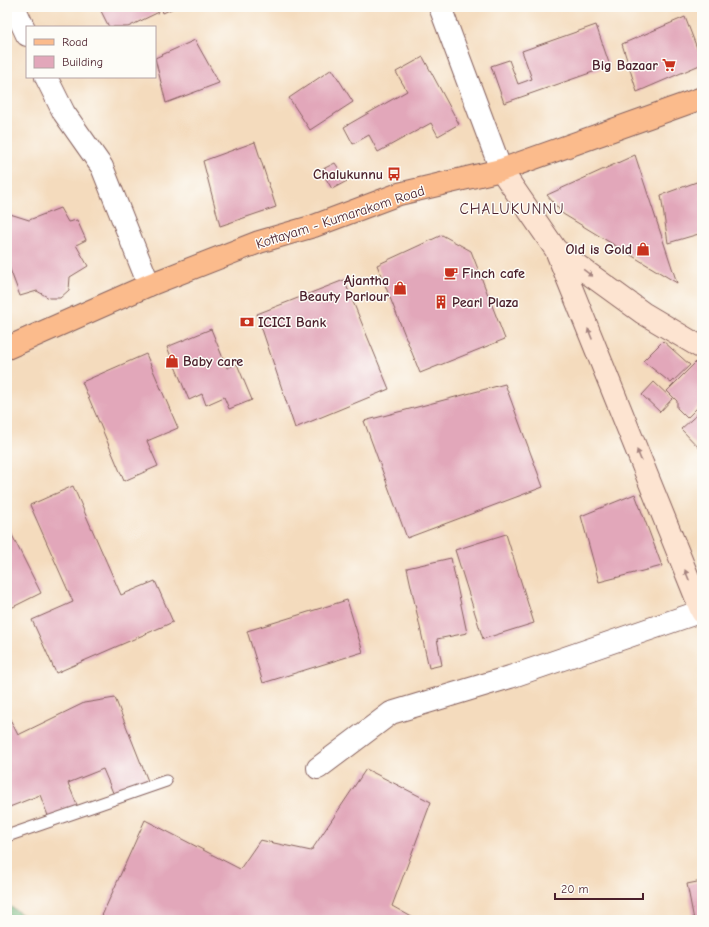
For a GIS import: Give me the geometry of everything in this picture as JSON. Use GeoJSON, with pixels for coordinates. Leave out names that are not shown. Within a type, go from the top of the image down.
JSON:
{"type":"FeatureCollection","features":[{"type":"Feature","properties":{"kind":"main road","name":"Kottayam - Kumarakom Road"},"geometry":{"type":"LineString","coordinates":[[7,348],[149,285],[259,242],[314,226],[399,194],[501,170],[702,98]]}},
{"type":"Feature","properties":{"kind":"main road"},"geometry":{"type":"LineString","coordinates":[[501,170],[556,250],[702,611]]}},
{"type":"Feature","properties":{"kind":"main road"},"geometry":{"type":"LineString","coordinates":[[556,250],[643,313],[702,348]]}},
{"type":"Feature","properties":{"kind":"street"},"geometry":{"type":"LineString","coordinates":[[14,7],[26,34]]}},
{"type":"Feature","properties":{"kind":"street"},"geometry":{"type":"LineString","coordinates":[[440,7],[501,170]]}},
{"type":"Feature","properties":{"kind":"street"},"geometry":{"type":"LineString","coordinates":[[46,78],[64,113],[102,167],[149,285]]}},
{"type":"Feature","properties":{"kind":"street"},"geometry":{"type":"LineString","coordinates":[[318,768],[391,713],[510,678],[702,611]]}},
{"type":"Feature","properties":{"kind":"lane"},"geometry":{"type":"LineString","coordinates":[[7,836],[166,781]]}},
{"type":"Feature","properties":{"kind":"green space"},"geometry":{"type":"Polygon","coordinates":[[[7,904],[30,920],[7,920],[7,904]]]}},
{"type":"Feature","properties":{"kind":"building"},"geometry":{"type":"Polygon","coordinates":[[[99,7],[157,7],[159,12],[130,26],[108,26],[99,7]]]}},
{"type":"Feature","properties":{"kind":"building"},"geometry":{"type":"Polygon","coordinates":[[[161,7],[176,7],[163,13],[161,7]]]}},
{"type":"Feature","properties":{"kind":"building"},"geometry":{"type":"Polygon","coordinates":[[[685,17],[702,64],[637,92],[622,44],[685,17]]]}},
{"type":"Feature","properties":{"kind":"building"},"geometry":{"type":"Polygon","coordinates":[[[596,25],[610,66],[504,103],[491,66],[509,60],[518,84],[532,79],[522,51],[596,25]]]}},
{"type":"Feature","properties":{"kind":"building"},"geometry":{"type":"Polygon","coordinates":[[[195,40],[219,83],[166,103],[156,58],[195,40]]]}},
{"type":"Feature","properties":{"kind":"building"},"geometry":{"type":"Polygon","coordinates":[[[423,57],[459,124],[438,136],[431,123],[378,152],[369,135],[353,144],[344,127],[407,91],[396,72],[423,57]]]}},
{"type":"Feature","properties":{"kind":"building"},"geometry":{"type":"Polygon","coordinates":[[[332,69],[353,102],[310,130],[289,98],[332,69]]]}},
{"type":"Feature","properties":{"kind":"building"},"geometry":{"type":"Polygon","coordinates":[[[255,142],[276,207],[220,226],[203,161],[255,142]]]}},
{"type":"Feature","properties":{"kind":"building","name":"Old is Gold"},"geometry":{"type":"Polygon","coordinates":[[[635,155],[677,283],[563,214],[547,195],[635,155]]]}},
{"type":"Feature","properties":{"kind":"building"},"geometry":{"type":"Polygon","coordinates":[[[335,163],[347,181],[332,189],[321,170],[335,163]]]}},
{"type":"Feature","properties":{"kind":"building"},"geometry":{"type":"Polygon","coordinates":[[[702,180],[702,233],[668,243],[661,195],[702,180]]]}},
{"type":"Feature","properties":{"kind":"building"},"geometry":{"type":"Polygon","coordinates":[[[60,208],[68,222],[77,220],[86,240],[76,245],[88,266],[70,277],[69,290],[60,298],[49,298],[37,291],[20,296],[7,261],[7,213],[29,220],[60,208]]]}},
{"type":"Feature","properties":{"kind":"building","name":"Pearl Plaza"},"geometry":{"type":"Polygon","coordinates":[[[442,235],[471,251],[505,339],[420,373],[377,265],[442,235]]]}},
{"type":"Feature","properties":{"kind":"building"},"geometry":{"type":"Polygon","coordinates":[[[344,280],[389,389],[295,428],[257,314],[344,280]]]}},
{"type":"Feature","properties":{"kind":"building"},"geometry":{"type":"Polygon","coordinates":[[[211,329],[227,368],[237,364],[252,400],[229,409],[224,397],[206,405],[202,394],[189,400],[167,347],[211,329]]]}},
{"type":"Feature","properties":{"kind":"building"},"geometry":{"type":"Polygon","coordinates":[[[663,341],[690,365],[671,383],[643,361],[663,341]]]}},
{"type":"Feature","properties":{"kind":"building"},"geometry":{"type":"Polygon","coordinates":[[[146,354],[178,428],[147,441],[158,466],[124,481],[82,382],[146,354]]]}},
{"type":"Feature","properties":{"kind":"building"},"geometry":{"type":"Polygon","coordinates":[[[697,361],[702,365],[702,403],[687,418],[677,408],[677,401],[667,391],[697,361]]]}},
{"type":"Feature","properties":{"kind":"building"},"geometry":{"type":"Polygon","coordinates":[[[654,382],[672,399],[660,412],[642,395],[654,382]]]}},
{"type":"Feature","properties":{"kind":"building"},"geometry":{"type":"Polygon","coordinates":[[[505,384],[543,487],[407,538],[364,421],[505,384]]]}},
{"type":"Feature","properties":{"kind":"building"},"geometry":{"type":"Polygon","coordinates":[[[702,410],[702,451],[681,429],[702,410]]]}},
{"type":"Feature","properties":{"kind":"building"},"geometry":{"type":"Polygon","coordinates":[[[73,486],[121,595],[155,581],[173,622],[56,673],[32,620],[73,602],[30,505],[73,486]]]}},
{"type":"Feature","properties":{"kind":"building"},"geometry":{"type":"Polygon","coordinates":[[[635,494],[662,566],[599,582],[581,516],[635,494]]]}},
{"type":"Feature","properties":{"kind":"building"},"geometry":{"type":"Polygon","coordinates":[[[7,525],[41,593],[7,610],[7,525]]]}},
{"type":"Feature","properties":{"kind":"building"},"geometry":{"type":"Polygon","coordinates":[[[506,534],[534,623],[483,639],[455,550],[506,534]]]}},
{"type":"Feature","properties":{"kind":"building"},"geometry":{"type":"Polygon","coordinates":[[[451,558],[467,633],[437,639],[442,665],[429,668],[407,568],[451,558]]]}},
{"type":"Feature","properties":{"kind":"building"},"geometry":{"type":"Polygon","coordinates":[[[347,600],[363,652],[263,683],[247,631],[347,600]]]}},
{"type":"Feature","properties":{"kind":"building"},"geometry":{"type":"Polygon","coordinates":[[[115,698],[148,781],[114,795],[103,769],[68,783],[81,815],[52,826],[40,795],[7,808],[7,716],[8,715],[18,735],[84,703],[115,698]]]}},
{"type":"Feature","properties":{"kind":"building"},"geometry":{"type":"Polygon","coordinates":[[[366,769],[431,802],[392,906],[417,920],[100,920],[145,820],[240,869],[260,840],[311,851],[366,769]]]}},
{"type":"Feature","properties":{"kind":"building"},"geometry":{"type":"Polygon","coordinates":[[[702,881],[702,919],[694,920],[687,884],[702,881]]]}},
{"type":"Feature","properties":{"kind":"place","name":"Big Bazaar"},"geometry":{"type":"Point","coordinates":[669,65]}},
{"type":"Feature","properties":{"kind":"place","name":"Chalukunnu"},"geometry":{"type":"Point","coordinates":[394,174]}},
{"type":"Feature","properties":{"kind":"place","name":"Old is Gold"},"geometry":{"type":"Point","coordinates":[643,249]}},
{"type":"Feature","properties":{"kind":"place","name":"Finch cafe"},"geometry":{"type":"Point","coordinates":[451,273]}},
{"type":"Feature","properties":{"kind":"place","name":"Ajantha Beauty Parlour"},"geometry":{"type":"Point","coordinates":[400,288]}},
{"type":"Feature","properties":{"kind":"place","name":"Pearl Plaza"},"geometry":{"type":"Point","coordinates":[441,302]}},
{"type":"Feature","properties":{"kind":"place","name":"ICICI Bank"},"geometry":{"type":"Point","coordinates":[247,322]}},
{"type":"Feature","properties":{"kind":"place","name":"Baby care"},"geometry":{"type":"Point","coordinates":[172,361]}},
{"type":"Feature","properties":{"kind":"district","name":"CHALUKUNNU"},"geometry":{"type":"Point","coordinates":[512,209]}}]}
